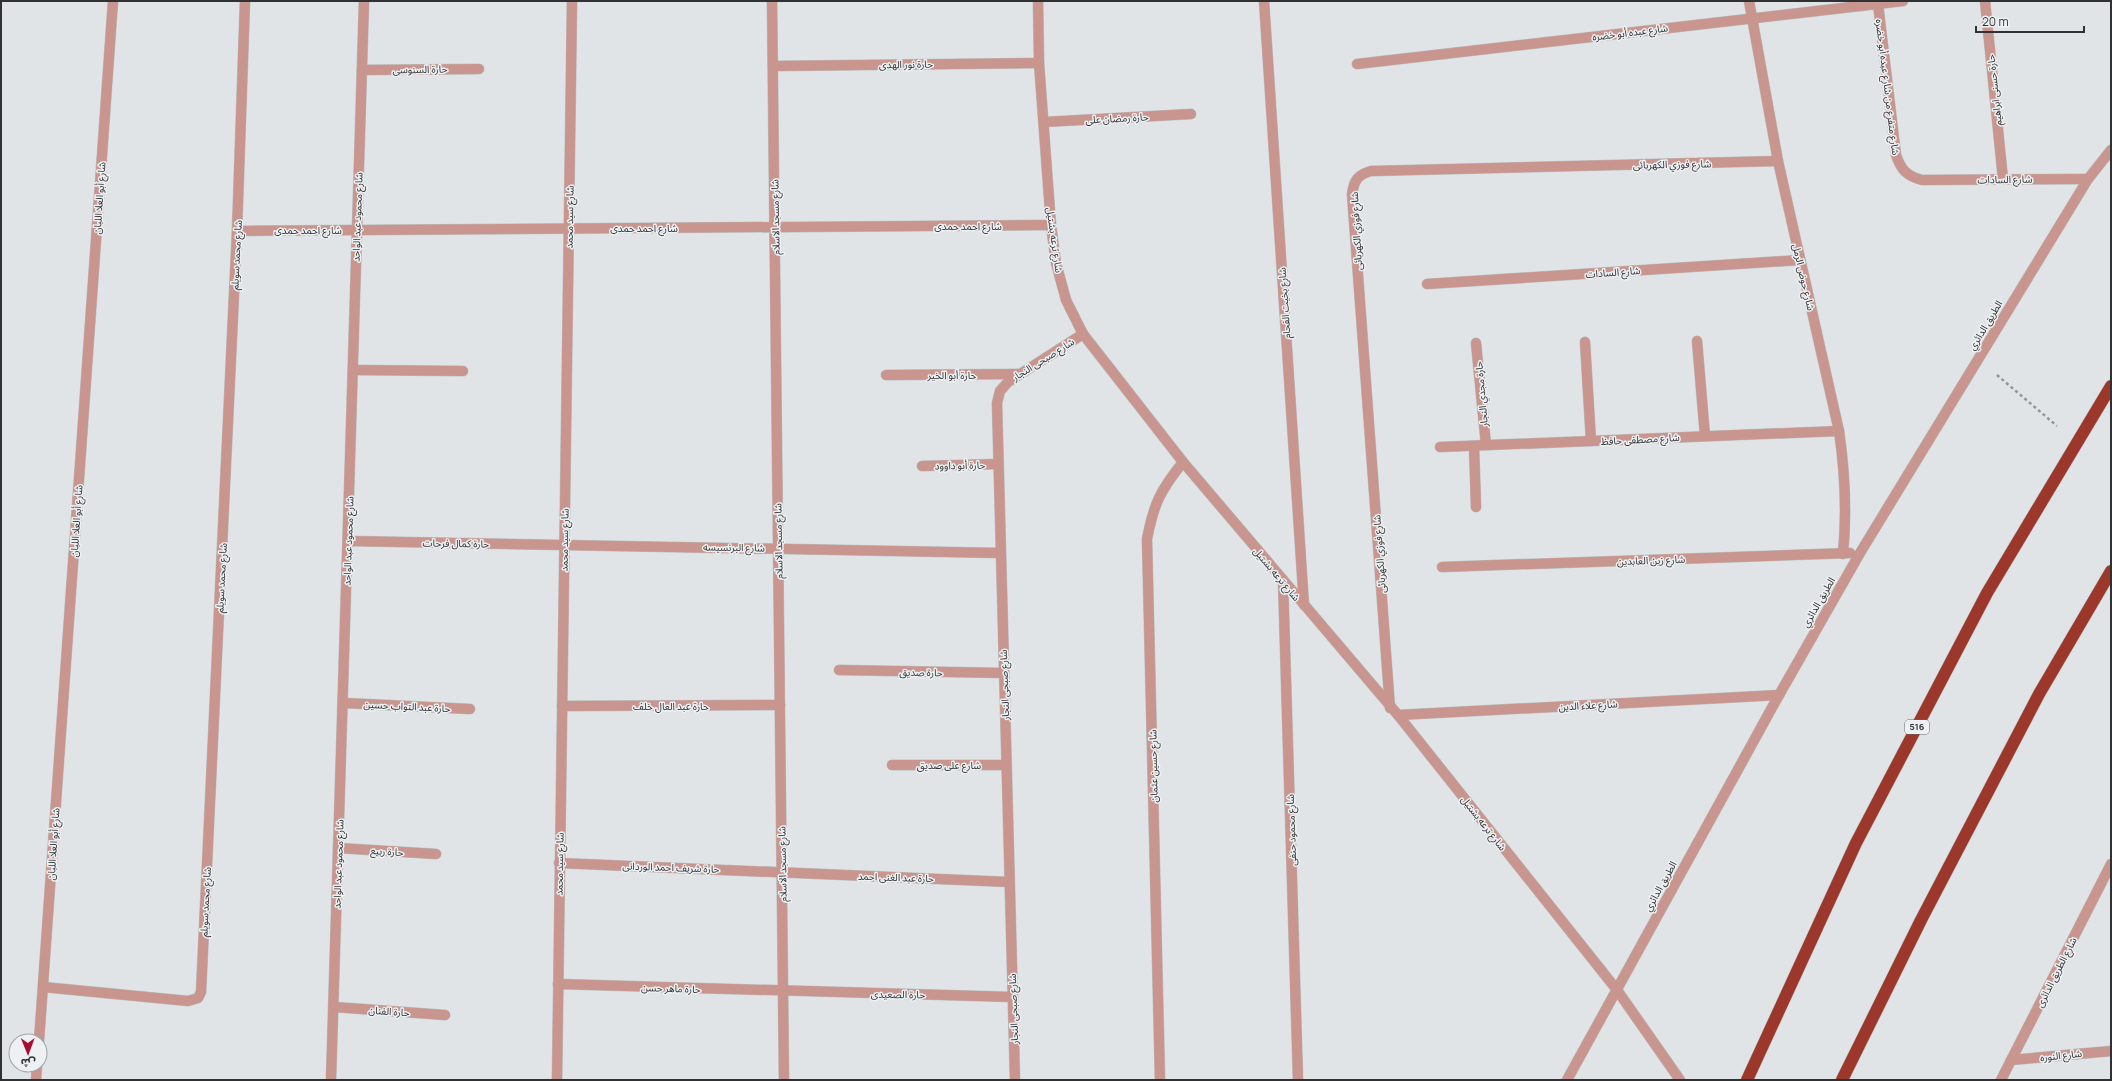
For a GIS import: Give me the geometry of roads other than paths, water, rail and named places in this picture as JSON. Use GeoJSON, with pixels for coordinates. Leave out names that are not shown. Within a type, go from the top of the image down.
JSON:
{"type":"FeatureCollection","features":[{"type":"Feature","properties":{"kind":"highway","name":"516"},"geometry":{"type":"LineString","coordinates":[[1747,1080],[1859,836],[1987,593],[2111,386]]}},
{"type":"Feature","properties":{"kind":"highway"},"geometry":{"type":"LineString","coordinates":[[1842,1080],[1921,920],[2039,694],[2111,571]]}},
{"type":"Feature","properties":{"kind":"street","name":"شارع أبو العلا اللبان"},"geometry":{"type":"LineString","coordinates":[[40,1033],[113,1]]}},
{"type":"Feature","properties":{"kind":"street","name":"شارع محمد سويلم"},"geometry":{"type":"LineString","coordinates":[[43,987],[188,1001],[198,998],[201,992],[237,231],[245,1]]}},
{"type":"Feature","properties":{"kind":"street","name":"شارع محمود عبد الواحد"},"geometry":{"type":"LineString","coordinates":[[331,1080],[344,703],[356,230],[364,1]]}},
{"type":"Feature","properties":{"kind":"street","name":"شارع سيد محمد"},"geometry":{"type":"LineString","coordinates":[[557,1080],[572,1]]}},
{"type":"Feature","properties":{"kind":"street","name":"شارع مسجد الاسلام"},"geometry":{"type":"LineString","coordinates":[[772,1],[784,1080]]}},
{"type":"Feature","properties":{"kind":"street","name":"شارع ترعه بشتيل"},"geometry":{"type":"LineString","coordinates":[[1038,1],[1039,63],[1051,225],[1056,263],[1066,300],[1083,334],[1183,462],[1394,711],[1617,990],[1680,1080]]}},
{"type":"Feature","properties":{"kind":"street","name":"شارع بخيت الفحام"},"geometry":{"type":"LineString","coordinates":[[1264,1],[1304,604]]}},
{"type":"Feature","properties":{"kind":"street","name":"شارع حوض الرمل"},"geometry":{"type":"LineString","coordinates":[[1749,1],[1778,161],[1839,431],[1845,470],[1846,516],[1843,554]]}},
{"type":"Feature","properties":{"kind":"street","name":"شارع عبده أبو خضره"},"geometry":{"type":"LineString","coordinates":[[1357,64],[1903,1]]}},
{"type":"Feature","properties":{"kind":"street","name":"حارة حسنى ابراهيم"},"geometry":{"type":"LineString","coordinates":[[1985,1],[2003,179]]}},
{"type":"Feature","properties":{"kind":"street","name":"شارع متفرع من شارع عبده أبو خضره"},"geometry":{"type":"LineString","coordinates":[[1878,4],[1896,156],[1900,168],[1910,177],[1922,180]]}},
{"type":"Feature","properties":{"kind":"street","name":"حارة نور الهدى"},"geometry":{"type":"LineString","coordinates":[[773,66],[1039,63]]}},
{"type":"Feature","properties":{"kind":"street","name":"حارة السنوسى"},"geometry":{"type":"LineString","coordinates":[[362,70],[480,69]]}},
{"type":"Feature","properties":{"kind":"street","name":"حارة رمضان على"},"geometry":{"type":"LineString","coordinates":[[1044,122],[1191,114]]}},
{"type":"Feature","properties":{"kind":"street","name":"الطريق الدائري"},"geometry":{"type":"LineString","coordinates":[[1567,1080],[1779,695],[1860,553],[2088,178],[2111,150]]}},
{"type":"Feature","properties":{"kind":"street","name":"شارع فوزي الكهربائى"},"geometry":{"type":"LineString","coordinates":[[1394,711],[1352,194],[1354,182],[1361,174],[1371,171],[1778,161]]}},
{"type":"Feature","properties":{"kind":"street","name":"شارع السادات"},"geometry":{"type":"LineString","coordinates":[[1922,180],[2088,178]]}},
{"type":"Feature","properties":{"kind":"street","name":"شارع احمد حمدى"},"geometry":{"type":"LineString","coordinates":[[237,231],[1051,225]]}},
{"type":"Feature","properties":{"kind":"street","name":"شارع السادات"},"geometry":{"type":"LineString","coordinates":[[1427,284],[1800,260]]}},
{"type":"Feature","properties":{"kind":"street","name":"شارع صبحى النجار"},"geometry":{"type":"LineString","coordinates":[[1015,1080],[997,403],[1000,391],[1008,382],[1018,374],[1083,334]]}},
{"type":"Feature","properties":{"kind":"street"},"geometry":{"type":"LineString","coordinates":[[1697,341],[1704,436]]}},
{"type":"Feature","properties":{"kind":"street"},"geometry":{"type":"LineString","coordinates":[[1585,342],[1591,441]]}},
{"type":"Feature","properties":{"kind":"street","name":"حارة مجدي النجار"},"geometry":{"type":"LineString","coordinates":[[1476,343],[1486,445]]}},
{"type":"Feature","properties":{"kind":"street"},"geometry":{"type":"LineString","coordinates":[[353,370],[463,371]]}},
{"type":"Feature","properties":{"kind":"street","name":"حارة أبو الخير"},"geometry":{"type":"LineString","coordinates":[[886,375],[1018,374]]}},
{"type":"Feature","properties":{"kind":"street","name":"شارع مصطفى حافظ"},"geometry":{"type":"LineString","coordinates":[[1440,447],[1839,431]]}},
{"type":"Feature","properties":{"kind":"street"},"geometry":{"type":"LineString","coordinates":[[1474,446],[1476,507]]}},
{"type":"Feature","properties":{"kind":"street","name":"شارع حسين عثمان"},"geometry":{"type":"LineString","coordinates":[[1160,1080],[1147,539],[1153,510],[1165,484],[1183,462]]}},
{"type":"Feature","properties":{"kind":"street","name":"حارة أبو داوود"},"geometry":{"type":"LineString","coordinates":[[922,466],[998,464]]}},
{"type":"Feature","properties":{"kind":"street","name":"حارة كمال فرحات"},"geometry":{"type":"LineString","coordinates":[[348,541],[564,544]]}},
{"type":"Feature","properties":{"kind":"street","name":"شارع البرنسيسه"},"geometry":{"type":"LineString","coordinates":[[564,544],[1000,553]]}},
{"type":"Feature","properties":{"kind":"street","name":"شارع زين العابدين"},"geometry":{"type":"LineString","coordinates":[[1442,567],[1860,553]]}},
{"type":"Feature","properties":{"kind":"street","name":"شارع محمود حنفى"},"geometry":{"type":"LineString","coordinates":[[1283,580],[1298,1080]]}},
{"type":"Feature","properties":{"kind":"street","name":"حارة صديق"},"geometry":{"type":"LineString","coordinates":[[839,670],[1004,673]]}},
{"type":"Feature","properties":{"kind":"street","name":"شارع علاء الدين"},"geometry":{"type":"LineString","coordinates":[[1394,711],[1779,695]]}},
{"type":"Feature","properties":{"kind":"street","name":"حارة عبد التواب حسين"},"geometry":{"type":"LineString","coordinates":[[344,703],[470,708]]}},
{"type":"Feature","properties":{"kind":"street","name":"حارة عبد العال خلف"},"geometry":{"type":"LineString","coordinates":[[562,706],[780,706]]}},
{"type":"Feature","properties":{"kind":"street","name":"شارع على صديق"},"geometry":{"type":"LineString","coordinates":[[892,765],[1006,765]]}},
{"type":"Feature","properties":{"kind":"street","name":"حارة ربيع"},"geometry":{"type":"LineString","coordinates":[[338,848],[436,854]]}},
{"type":"Feature","properties":{"kind":"street","name":"حارة شريف احمد الوردانى"},"geometry":{"type":"LineString","coordinates":[[559,863],[782,872]]}},
{"type":"Feature","properties":{"kind":"street","name":"شارع الطريق الدائرى"},"geometry":{"type":"LineString","coordinates":[[2001,1080],[2111,864]]}},
{"type":"Feature","properties":{"kind":"street","name":"حارة عبد الغنى احمد"},"geometry":{"type":"LineString","coordinates":[[782,872],[1009,882]]}},
{"type":"Feature","properties":{"kind":"street","name":"حارة ماهر حسن"},"geometry":{"type":"LineString","coordinates":[[558,984],[784,992]]}},
{"type":"Feature","properties":{"kind":"street","name":"حارة الصعيدى"},"geometry":{"type":"LineString","coordinates":[[784,992],[1013,997]]}},
{"type":"Feature","properties":{"kind":"street","name":"حارة الفنان"},"geometry":{"type":"LineString","coordinates":[[334,1007],[445,1015]]}},
{"type":"Feature","properties":{"kind":"street","name":"شارع النوره"},"geometry":{"type":"LineString","coordinates":[[2011,1060],[2111,1051]]}}]}
